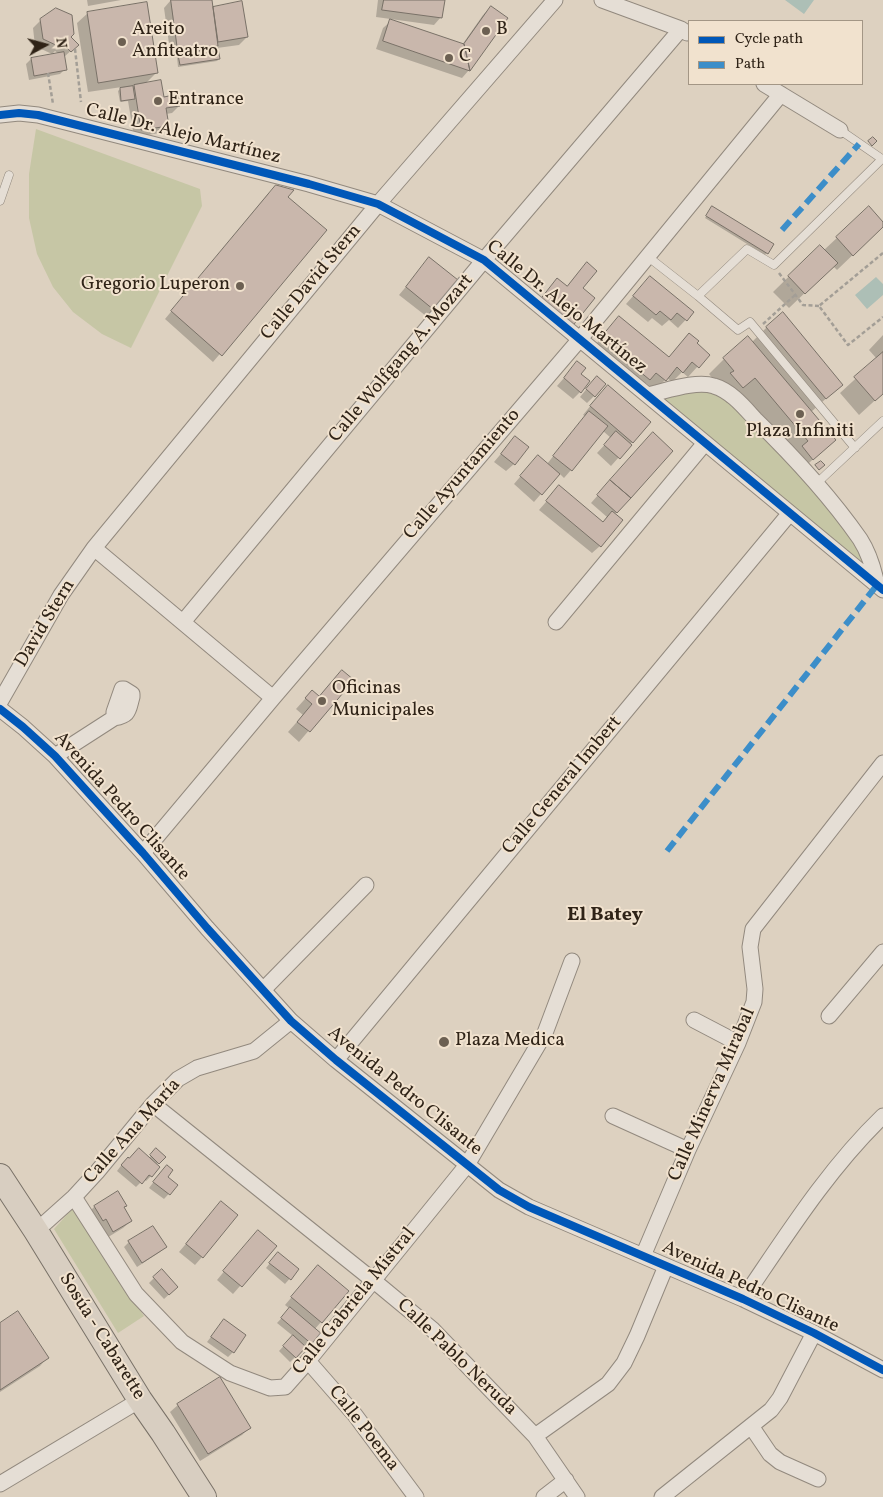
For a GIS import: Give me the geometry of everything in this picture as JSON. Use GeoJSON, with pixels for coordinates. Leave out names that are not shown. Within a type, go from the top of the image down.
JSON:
{"type":"FeatureCollection","features":[{"type":"Feature","properties":{"kind":"main road","name":"Sosúa - Cabarette"},"geometry":{"type":"LineString","coordinates":[[0,1176],[140,1400],[204,1497]]}},
{"type":"Feature","properties":{"kind":"street","name":"Calle David Stern"},"geometry":{"type":"LineString","coordinates":[[94,548],[378,204],[555,0]]}},
{"type":"Feature","properties":{"kind":"street"},"geometry":{"type":"LineString","coordinates":[[602,0],[685,31]]}},
{"type":"Feature","properties":{"kind":"street","name":"Calle Wolfgang A. Mozart"},"geometry":{"type":"LineString","coordinates":[[183,622],[484,260],[685,31]]}},
{"type":"Feature","properties":{"kind":"street"},"geometry":{"type":"LineString","coordinates":[[766,85],[840,130]]}},
{"type":"Feature","properties":{"kind":"street","name":"Calle Ayuntamiento"},"geometry":{"type":"LineString","coordinates":[[143,853],[580,338],[781,94]]}},
{"type":"Feature","properties":{"kind":"street","name":"Calle Dr. Alejo Martínez"},"geometry":{"type":"LineString","coordinates":[[0,115],[19,113],[38,115],[309,184],[378,204],[484,260],[880,588]]}},
{"type":"Feature","properties":{"kind":"street"},"geometry":{"type":"LineString","coordinates":[[648,395],[695,384],[706,384],[716,386],[733,397],[816,484],[861,540],[880,588]]}},
{"type":"Feature","properties":{"kind":"street"},"geometry":{"type":"LineString","coordinates":[[556,622],[705,443]]}},
{"type":"Feature","properties":{"kind":"street","name":"Calle General Imbert"},"geometry":{"type":"LineString","coordinates":[[336,1060],[790,513]]}},
{"type":"Feature","properties":{"kind":"street"},"geometry":{"type":"LineString","coordinates":[[94,548],[273,698]]}},
{"type":"Feature","properties":{"kind":"street","name":"David Stern"},"geometry":{"type":"LineString","coordinates":[[0,702],[60,595],[94,548]]}},
{"type":"Feature","properties":{"kind":"street","name":"Avenida Pedro Clisante"},"geometry":{"type":"LineString","coordinates":[[0,708],[39,740],[55,756],[291,1021],[336,1060],[500,1190],[529,1207],[743,1299],[814,1333],[883,1370]]}},
{"type":"Feature","properties":{"kind":"street"},"geometry":{"type":"LineString","coordinates":[[55,756],[114,718]]}},
{"type":"Feature","properties":{"kind":"street","name":"Calle Minerva Mirabal"},"geometry":{"type":"LineString","coordinates":[[643,1256],[688,1150],[738,1043],[754,1002],[755,995],[750,947],[753,929],[883,764]]}},
{"type":"Feature","properties":{"kind":"street"},"geometry":{"type":"LineString","coordinates":[[263,990],[366,886]]}},
{"type":"Feature","properties":{"kind":"street"},"geometry":{"type":"LineString","coordinates":[[829,1016],[883,952]]}},
{"type":"Feature","properties":{"kind":"street","name":"Calle Gabriela Mistral"},"geometry":{"type":"LineString","coordinates":[[74,1197],[136,1294],[182,1342],[230,1373],[270,1388],[285,1387],[374,1281],[467,1164],[545,1033],[572,961]]}},
{"type":"Feature","properties":{"kind":"street"},"geometry":{"type":"LineString","coordinates":[[694,1020],[738,1043]]}},
{"type":"Feature","properties":{"kind":"street","name":"Calle Ana María"},"geometry":{"type":"LineString","coordinates":[[36,1231],[74,1197],[153,1104],[178,1079],[197,1068],[254,1051],[291,1021]]}},
{"type":"Feature","properties":{"kind":"street","name":"Calle Pablo Neruda"},"geometry":{"type":"LineString","coordinates":[[153,1104],[432,1329],[535,1436],[577,1497]]}},
{"type":"Feature","properties":{"kind":"street"},"geometry":{"type":"LineString","coordinates":[[612,1116],[688,1150]]}},
{"type":"Feature","properties":{"kind":"street"},"geometry":{"type":"LineString","coordinates":[[743,1299],[795,1222],[859,1139],[883,1116]]}},
{"type":"Feature","properties":{"kind":"street"},"geometry":{"type":"LineString","coordinates":[[535,1436],[608,1384],[624,1363],[638,1336],[666,1266]]}},
{"type":"Feature","properties":{"kind":"street"},"geometry":{"type":"LineString","coordinates":[[662,1497],[777,1404],[814,1333]]}},
{"type":"Feature","properties":{"kind":"street","name":"Calle Poema"},"geometry":{"type":"LineString","coordinates":[[308,1361],[355,1415],[416,1497]]}},
{"type":"Feature","properties":{"kind":"street"},"geometry":{"type":"LineString","coordinates":[[0,1484],[140,1400]]}},
{"type":"Feature","properties":{"kind":"street"},"geometry":{"type":"LineString","coordinates":[[751,1426],[770,1454],[780,1462],[818,1479]]}},
{"type":"Feature","properties":{"kind":"street"},"geometry":{"type":"LineString","coordinates":[[544,1497],[566,1480]]}},
{"type":"Feature","properties":{"kind":"lane"},"geometry":{"type":"LineString","coordinates":[[698,296],[747,249],[774,265],[882,159],[840,130]]}},
{"type":"Feature","properties":{"kind":"lane"},"geometry":{"type":"LineString","coordinates":[[0,201],[10,175]]}},
{"type":"Feature","properties":{"kind":"lane"},"geometry":{"type":"LineString","coordinates":[[648,256],[738,330],[750,322],[855,448]]}},
{"type":"Feature","properties":{"kind":"lane"},"geometry":{"type":"LineString","coordinates":[[816,484],[883,421]]}},
{"type":"Feature","properties":{"kind":"path"},"geometry":{"type":"LineString","coordinates":[[75,49],[81,102]]}},
{"type":"Feature","properties":{"kind":"path"},"geometry":{"type":"LineString","coordinates":[[48,73],[54,106]]}},
{"type":"Feature","properties":{"kind":"path"},"geometry":{"type":"LineString","coordinates":[[774,265],[803,305],[819,306],[883,253]]}},
{"type":"Feature","properties":{"kind":"path"},"geometry":{"type":"LineString","coordinates":[[757,330],[795,295]]}},
{"type":"Feature","properties":{"kind":"path"},"geometry":{"type":"LineString","coordinates":[[819,306],[848,345],[883,318]]}},
{"type":"Feature","properties":{"kind":"green space"},"geometry":{"type":"Polygon","coordinates":[[[36,129],[200,189],[202,206],[131,348],[102,334],[73,312],[53,287],[37,254],[29,218],[29,174],[36,129]]]}},
{"type":"Feature","properties":{"kind":"green space"},"geometry":{"type":"Polygon","coordinates":[[[713,390],[731,402],[796,469],[858,541],[872,573],[659,400],[692,391],[713,390]]]}},
{"type":"Feature","properties":{"kind":"green space"},"geometry":{"type":"Polygon","coordinates":[[[73,1208],[144,1316],[118,1333],[54,1229],[73,1208]]]}},
{"type":"Feature","properties":{"kind":"shaded area"},"geometry":{"type":"Polygon","coordinates":[[[785,0],[814,0],[804,14],[785,0]]]}},
{"type":"Feature","properties":{"kind":"shaded area"},"geometry":{"type":"Polygon","coordinates":[[[876,277],[883,284],[883,295],[867,309],[855,295],[876,277]]]}},
{"type":"Feature","properties":{"kind":"building"},"geometry":{"type":"Polygon","coordinates":[[[171,0],[212,0],[218,46],[178,51],[171,0]]]}},
{"type":"Feature","properties":{"kind":"building"},"geometry":{"type":"Polygon","coordinates":[[[384,0],[445,0],[442,18],[382,10],[384,0]]]}},
{"type":"Feature","properties":{"kind":"building"},"geometry":{"type":"Polygon","coordinates":[[[242,1],[248,37],[218,42],[213,7],[242,1]]]}},
{"type":"Feature","properties":{"kind":"building","name":"Areito Anfiteatro"},"geometry":{"type":"Polygon","coordinates":[[[147,2],[158,73],[98,83],[87,12],[147,2]]]}},
{"type":"Feature","properties":{"kind":"building","name":"B"},"geometry":{"type":"Polygon","coordinates":[[[491,6],[508,18],[470,71],[464,44],[491,6]]]}},
{"type":"Feature","properties":{"kind":"building"},"geometry":{"type":"Polygon","coordinates":[[[56,8],[72,15],[74,34],[71,37],[79,45],[71,52],[63,44],[60,47],[43,39],[40,19],[56,8]]]}},
{"type":"Feature","properties":{"kind":"building","name":"C"},"geometry":{"type":"Polygon","coordinates":[[[390,19],[464,44],[470,71],[383,41],[390,19]]]}},
{"type":"Feature","properties":{"kind":"building"},"geometry":{"type":"Polygon","coordinates":[[[218,48],[220,59],[180,65],[178,55],[218,48]]]}},
{"type":"Feature","properties":{"kind":"building"},"geometry":{"type":"Polygon","coordinates":[[[64,52],[67,70],[34,76],[31,58],[64,52]]]}},
{"type":"Feature","properties":{"kind":"building","name":"Entrance"},"geometry":{"type":"Polygon","coordinates":[[[161,80],[164,97],[178,94],[180,106],[166,108],[169,126],[141,130],[134,85],[161,80]]]}},
{"type":"Feature","properties":{"kind":"building"},"geometry":{"type":"Polygon","coordinates":[[[133,86],[135,99],[121,101],[120,88],[133,86]]]}},
{"type":"Feature","properties":{"kind":"building"},"geometry":{"type":"Polygon","coordinates":[[[873,137],[877,141],[872,146],[868,141],[873,137]]]}},
{"type":"Feature","properties":{"kind":"building"},"geometry":{"type":"Polygon","coordinates":[[[276,185],[294,190],[288,197],[327,230],[222,356],[171,311],[276,185]]]}},
{"type":"Feature","properties":{"kind":"building"},"geometry":{"type":"Polygon","coordinates":[[[712,206],[774,244],[768,254],[706,216],[712,206]]]}},
{"type":"Feature","properties":{"kind":"building"},"geometry":{"type":"Polygon","coordinates":[[[869,206],[883,222],[883,227],[853,256],[836,237],[869,206]]]}},
{"type":"Feature","properties":{"kind":"building"},"geometry":{"type":"Polygon","coordinates":[[[820,245],[838,263],[805,294],[788,276],[820,245]]]}},
{"type":"Feature","properties":{"kind":"building"},"geometry":{"type":"Polygon","coordinates":[[[429,257],[458,280],[434,310],[406,287],[429,257]]]}},
{"type":"Feature","properties":{"kind":"building"},"geometry":{"type":"Polygon","coordinates":[[[587,262],[597,271],[583,288],[595,298],[571,328],[539,301],[557,278],[567,286],[587,262]]]}},
{"type":"Feature","properties":{"kind":"building"},"geometry":{"type":"Polygon","coordinates":[[[650,276],[694,312],[687,321],[677,313],[671,320],[660,311],[656,315],[633,296],[650,276]]]}},
{"type":"Feature","properties":{"kind":"building"},"geometry":{"type":"Polygon","coordinates":[[[783,312],[843,385],[826,399],[766,327],[783,312]]]}},
{"type":"Feature","properties":{"kind":"building"},"geometry":{"type":"Polygon","coordinates":[[[619,316],[669,357],[689,333],[699,341],[697,343],[710,355],[699,368],[692,362],[683,373],[677,367],[666,381],[656,373],[650,380],[600,339],[619,316]]]}},
{"type":"Feature","properties":{"kind":"building","name":"Plaza Infiniti"},"geometry":{"type":"Polygon","coordinates":[[[748,336],[836,440],[813,460],[802,446],[808,441],[755,378],[743,388],[730,373],[734,371],[723,358],[748,336]]]}},
{"type":"Feature","properties":{"kind":"building"},"geometry":{"type":"Polygon","coordinates":[[[883,352],[883,394],[875,401],[854,377],[883,352]]]}},
{"type":"Feature","properties":{"kind":"building"},"geometry":{"type":"Polygon","coordinates":[[[577,361],[586,368],[581,374],[590,381],[581,393],[564,378],[577,361]]]}},
{"type":"Feature","properties":{"kind":"building"},"geometry":{"type":"Polygon","coordinates":[[[597,376],[606,384],[595,397],[586,389],[597,376]]]}},
{"type":"Feature","properties":{"kind":"building"},"geometry":{"type":"Polygon","coordinates":[[[608,385],[651,422],[633,443],[590,406],[608,385]]]}},
{"type":"Feature","properties":{"kind":"building"},"geometry":{"type":"Polygon","coordinates":[[[589,411],[608,426],[572,471],[553,456],[589,411]]]}},
{"type":"Feature","properties":{"kind":"building"},"geometry":{"type":"Polygon","coordinates":[[[616,431],[632,445],[620,459],[604,445],[616,431]]]}},
{"type":"Feature","properties":{"kind":"building"},"geometry":{"type":"Polygon","coordinates":[[[653,432],[673,451],[631,498],[610,480],[653,432]]]}},
{"type":"Feature","properties":{"kind":"building"},"geometry":{"type":"Polygon","coordinates":[[[515,436],[529,447],[515,465],[501,454],[515,436]]]}},
{"type":"Feature","properties":{"kind":"building"},"geometry":{"type":"Polygon","coordinates":[[[538,455],[560,474],[542,495],[520,476],[538,455]]]}},
{"type":"Feature","properties":{"kind":"building"},"geometry":{"type":"Polygon","coordinates":[[[821,461],[825,465],[819,470],[815,465],[821,461]]]}},
{"type":"Feature","properties":{"kind":"building"},"geometry":{"type":"Polygon","coordinates":[[[610,480],[631,498],[617,513],[597,495],[610,480]]]}},
{"type":"Feature","properties":{"kind":"building"},"geometry":{"type":"Polygon","coordinates":[[[559,485],[603,522],[612,511],[623,520],[601,547],[546,501],[559,485]]]}},
{"type":"Feature","properties":{"kind":"building","name":"Oficinas Municipales"},"geometry":{"type":"Polygon","coordinates":[[[342,670],[354,680],[310,732],[297,722],[312,704],[305,698],[312,690],[319,696],[342,670]]]}},
{"type":"Feature","properties":{"kind":"building"},"geometry":{"type":"Polygon","coordinates":[[[139,1148],[160,1167],[152,1177],[149,1175],[142,1184],[121,1165],[139,1148]]]}},
{"type":"Feature","properties":{"kind":"building"},"geometry":{"type":"Polygon","coordinates":[[[156,1148],[166,1157],[159,1164],[150,1155],[156,1148]]]}},
{"type":"Feature","properties":{"kind":"building"},"geometry":{"type":"Polygon","coordinates":[[[167,1165],[173,1170],[168,1177],[178,1185],[170,1195],[153,1182],[167,1165]]]}},
{"type":"Feature","properties":{"kind":"building"},"geometry":{"type":"Polygon","coordinates":[[[118,1191],[127,1206],[124,1207],[132,1221],[113,1232],[106,1219],[103,1221],[94,1206],[118,1191]]]}},
{"type":"Feature","properties":{"kind":"building"},"geometry":{"type":"Polygon","coordinates":[[[221,1201],[238,1215],[203,1258],[186,1244],[221,1201]]]}},
{"type":"Feature","properties":{"kind":"building"},"geometry":{"type":"Polygon","coordinates":[[[153,1226],[167,1247],[142,1263],[128,1241],[153,1226]]]}},
{"type":"Feature","properties":{"kind":"building"},"geometry":{"type":"Polygon","coordinates":[[[258,1230],[277,1246],[242,1287],[223,1271],[258,1230]]]}},
{"type":"Feature","properties":{"kind":"building"},"geometry":{"type":"Polygon","coordinates":[[[278,1252],[299,1269],[291,1280],[269,1263],[278,1252]]]}},
{"type":"Feature","properties":{"kind":"building"},"geometry":{"type":"Polygon","coordinates":[[[318,1265],[349,1291],[322,1323],[291,1297],[318,1265]]]}},
{"type":"Feature","properties":{"kind":"building"},"geometry":{"type":"Polygon","coordinates":[[[162,1269],[178,1287],[169,1295],[153,1277],[162,1269]]]}},
{"type":"Feature","properties":{"kind":"building"},"geometry":{"type":"Polygon","coordinates":[[[290,1307],[323,1335],[314,1346],[281,1318],[290,1307]]]}},
{"type":"Feature","properties":{"kind":"building"},"geometry":{"type":"Polygon","coordinates":[[[18,1311],[49,1358],[0,1390],[0,1323],[18,1311]]]}},
{"type":"Feature","properties":{"kind":"building"},"geometry":{"type":"Polygon","coordinates":[[[224,1319],[246,1335],[234,1353],[211,1337],[224,1319]]]}},
{"type":"Feature","properties":{"kind":"building"},"geometry":{"type":"Polygon","coordinates":[[[293,1335],[306,1347],[296,1358],[283,1346],[293,1335]]]}},
{"type":"Feature","properties":{"kind":"building"},"geometry":{"type":"Polygon","coordinates":[[[220,1377],[251,1428],[208,1454],[177,1404],[220,1377]]]}},
{"type":"Feature","properties":{"kind":"marked path"},"geometry":{"type":"LineString","coordinates":[[782,230],[859,144]]}},
{"type":"Feature","properties":{"kind":"marked path"},"geometry":{"type":"LineString","coordinates":[[667,851],[877,585]]}},
{"type":"Feature","properties":{"kind":"cycle path"},"geometry":{"type":"LineString","coordinates":[[0,115],[19,113],[38,115],[309,184],[378,204],[484,260],[883,590]]}},
{"type":"Feature","properties":{"kind":"cycle path"},"geometry":{"type":"LineString","coordinates":[[0,709],[55,756],[291,1021],[336,1060],[499,1190],[529,1207],[743,1299],[814,1333],[883,1370]]}},
{"type":"Feature","properties":{"kind":"place","name":"B"},"geometry":{"type":"Point","coordinates":[486,31]}},
{"type":"Feature","properties":{"kind":"place","name":"Areito Anfiteatro"},"geometry":{"type":"Point","coordinates":[122,42]}},
{"type":"Feature","properties":{"kind":"place","name":"C"},"geometry":{"type":"Point","coordinates":[449,58]}},
{"type":"Feature","properties":{"kind":"place","name":"Entrance"},"geometry":{"type":"Point","coordinates":[158,101]}},
{"type":"Feature","properties":{"kind":"place","name":"Gregorio Luperon"},"geometry":{"type":"Point","coordinates":[240,286]}},
{"type":"Feature","properties":{"kind":"place","name":"Plaza Infiniti"},"geometry":{"type":"Point","coordinates":[800,414]}},
{"type":"Feature","properties":{"kind":"place","name":"Oficinas Municipales"},"geometry":{"type":"Point","coordinates":[322,701]}},
{"type":"Feature","properties":{"kind":"place","name":"Plaza Medica"},"geometry":{"type":"Point","coordinates":[444,1042]}},
{"type":"Feature","properties":{"kind":"district","name":"El Batey"},"geometry":{"type":"Point","coordinates":[605,916]}}]}
